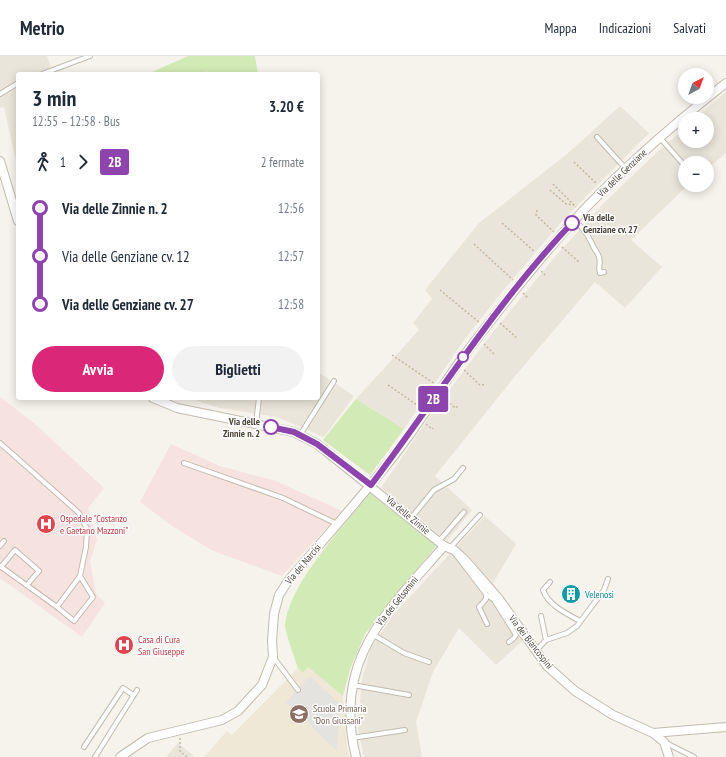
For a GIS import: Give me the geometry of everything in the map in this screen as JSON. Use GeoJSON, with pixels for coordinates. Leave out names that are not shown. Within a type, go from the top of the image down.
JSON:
{"type":"FeatureCollection","features":[{"type":"Feature","properties":{"kind":"street","name":"Via delle Genziane"},"geometry":{"type":"LineString","coordinates":[[371,485],[408,437],[425,410],[494,317],[519,285],[574,221],[604,190],[660,138],[726,83]]}},
{"type":"Feature","properties":{"kind":"street"},"geometry":{"type":"LineString","coordinates":[[0,161],[16,214]]}},
{"type":"Feature","properties":{"kind":"street","name":"Via delle Zinnie"},"geometry":{"type":"LineString","coordinates":[[157,400],[177,408],[294,432],[300,435],[317,444],[447,546]]}},
{"type":"Feature","properties":{"kind":"street","name":"Via dei Narcisi"},"geometry":{"type":"LineString","coordinates":[[120,757],[148,738],[222,720],[238,711],[262,685],[273,657],[272,641],[274,614],[279,595],[288,581],[371,485]]}},
{"type":"Feature","properties":{"kind":"street","name":"Via dei Gelsomini"},"geometry":{"type":"LineString","coordinates":[[356,757],[352,738],[350,705],[354,676],[372,634],[388,611],[447,546]]}},
{"type":"Feature","properties":{"kind":"street","name":"Via dei Biancospini"},"geometry":{"type":"LineString","coordinates":[[447,546],[499,599],[547,666],[575,691],[613,715],[653,733],[726,727]]}},
{"type":"Feature","properties":{"kind":"street"},"geometry":{"type":"LineString","coordinates":[[653,733],[664,742],[669,757]]}},
{"type":"Feature","properties":{"kind":"lane"},"geometry":{"type":"LineString","coordinates":[[47,72],[90,56]]}},
{"type":"Feature","properties":{"kind":"lane"},"geometry":{"type":"LineString","coordinates":[[0,94],[16,84]]}},
{"type":"Feature","properties":{"kind":"lane"},"geometry":{"type":"LineString","coordinates":[[597,137],[626,169]]}},
{"type":"Feature","properties":{"kind":"lane"},"geometry":{"type":"LineString","coordinates":[[660,138],[678,158]]}},
{"type":"Feature","properties":{"kind":"lane"},"geometry":{"type":"LineString","coordinates":[[574,221],[589,237],[599,255],[600,260],[598,268],[600,273],[604,272]]}},
{"type":"Feature","properties":{"kind":"lane"},"geometry":{"type":"LineString","coordinates":[[300,435],[334,380]]}},
{"type":"Feature","properties":{"kind":"lane"},"geometry":{"type":"LineString","coordinates":[[256,424],[258,400]]}},
{"type":"Feature","properties":{"kind":"lane"},"geometry":{"type":"LineString","coordinates":[[0,443],[79,513],[87,529],[86,547],[80,576],[57,607]]}},
{"type":"Feature","properties":{"kind":"lane"},"geometry":{"type":"LineString","coordinates":[[184,464],[283,498],[337,524]]}},
{"type":"Feature","properties":{"kind":"lane"},"geometry":{"type":"LineString","coordinates":[[411,518],[434,490],[454,479],[464,468]]}},
{"type":"Feature","properties":{"kind":"lane"},"geometry":{"type":"LineString","coordinates":[[447,546],[464,512]]}},
{"type":"Feature","properties":{"kind":"lane"},"geometry":{"type":"LineString","coordinates":[[447,546],[480,515]]}},
{"type":"Feature","properties":{"kind":"lane"},"geometry":{"type":"LineString","coordinates":[[0,546],[4,541]]}},
{"type":"Feature","properties":{"kind":"lane"},"geometry":{"type":"LineString","coordinates":[[447,546],[486,594],[494,600],[516,635],[509,642]]}},
{"type":"Feature","properties":{"kind":"lane"},"geometry":{"type":"LineString","coordinates":[[27,586],[39,571],[15,550],[1,566],[27,586],[57,607],[74,621],[93,597],[80,576]]}},
{"type":"Feature","properties":{"kind":"lane"},"geometry":{"type":"LineString","coordinates":[[536,651],[546,640],[567,633],[580,621],[604,590],[608,579]]}},
{"type":"Feature","properties":{"kind":"lane"},"geometry":{"type":"LineString","coordinates":[[550,582],[543,590],[545,597],[567,614],[580,621]]}},
{"type":"Feature","properties":{"kind":"lane"},"geometry":{"type":"LineString","coordinates":[[486,594],[486,599],[479,607],[487,624]]}},
{"type":"Feature","properties":{"kind":"lane"},"geometry":{"type":"LineString","coordinates":[[542,616],[546,640]]}},
{"type":"Feature","properties":{"kind":"lane"},"geometry":{"type":"LineString","coordinates":[[372,634],[404,653],[429,662]]}},
{"type":"Feature","properties":{"kind":"lane"},"geometry":{"type":"LineString","coordinates":[[273,657],[298,690]]}},
{"type":"Feature","properties":{"kind":"lane"},"geometry":{"type":"LineString","coordinates":[[353,685],[409,695]]}},
{"type":"Feature","properties":{"kind":"lane"},"geometry":{"type":"LineString","coordinates":[[84,747],[123,688],[133,695]]}},
{"type":"Feature","properties":{"kind":"lane"},"geometry":{"type":"LineString","coordinates":[[95,757],[137,690]]}},
{"type":"Feature","properties":{"kind":"lane"},"geometry":{"type":"LineString","coordinates":[[352,738],[405,730]]}},
{"type":"Feature","properties":{"kind":"lane"},"geometry":{"type":"LineString","coordinates":[[664,742],[677,750],[694,757]]}},
{"type":"Feature","properties":{"kind":"path"},"geometry":{"type":"LineString","coordinates":[[574,162],[604,190]]}},
{"type":"Feature","properties":{"kind":"path"},"geometry":{"type":"LineString","coordinates":[[553,184],[582,212]]}},
{"type":"Feature","properties":{"kind":"path"},"geometry":{"type":"LineString","coordinates":[[550,190],[566,204],[574,205]]}},
{"type":"Feature","properties":{"kind":"path"},"geometry":{"type":"LineString","coordinates":[[537,210],[536,215],[580,263]]}},
{"type":"Feature","properties":{"kind":"path"},"geometry":{"type":"LineString","coordinates":[[502,222],[542,258]]}},
{"type":"Feature","properties":{"kind":"path"},"geometry":{"type":"LineString","coordinates":[[474,244],[519,285]]}},
{"type":"Feature","properties":{"kind":"path"},"geometry":{"type":"LineString","coordinates":[[440,290],[486,328]]}},
{"type":"Feature","properties":{"kind":"path"},"geometry":{"type":"LineString","coordinates":[[494,317],[517,338]]}},
{"type":"Feature","properties":{"kind":"path"},"geometry":{"type":"LineString","coordinates":[[478,338],[494,354]]}},
{"type":"Feature","properties":{"kind":"path"},"geometry":{"type":"LineString","coordinates":[[392,355],[439,391],[455,408],[458,406]]}},
{"type":"Feature","properties":{"kind":"path"},"geometry":{"type":"LineString","coordinates":[[458,365],[480,385],[483,385],[484,382]]}},
{"type":"Feature","properties":{"kind":"path"},"geometry":{"type":"LineString","coordinates":[[388,385],[425,410]]}},
{"type":"Feature","properties":{"kind":"path"},"geometry":{"type":"LineString","coordinates":[[180,730],[180,751],[187,757]]}},
{"type":"Feature","properties":{"kind":"shaded area"},"geometry":{"type":"Polygon","coordinates":[[[0,56],[47,56],[52,72],[16,72],[16,161],[4,107],[0,108],[0,56]]]}},
{"type":"Feature","properties":{"kind":"shaded area"},"geometry":{"type":"Polygon","coordinates":[[[726,92],[726,153],[714,163],[714,156],[678,156],[678,192],[681,192],[631,240],[662,267],[625,308],[595,282],[516,375],[435,476],[472,510],[447,541],[381,488],[432,413],[493,332],[554,258],[604,203],[678,134],[678,148],[714,148],[714,112],[703,112],[726,92]]]}},
{"type":"Feature","properties":{"kind":"shaded area"},"geometry":{"type":"Polygon","coordinates":[[[620,106],[649,133],[564,219],[506,287],[464,340],[404,429],[356,399],[419,330],[413,323],[432,299],[425,290],[479,223],[567,154],[620,106]]]}},
{"type":"Feature","properties":{"kind":"shaded area"},"geometry":{"type":"Polygon","coordinates":[[[320,373],[354,396],[324,437],[277,417],[219,408],[195,400],[320,400],[320,373]]]}},
{"type":"Feature","properties":{"kind":"shaded area","name":"Ospedale \"Costanzo e Gaetano Mazzoni\""},"geometry":{"type":"Polygon","coordinates":[[[0,397],[34,423],[104,488],[88,508],[97,540],[90,561],[96,594],[105,603],[82,637],[0,578],[0,397]]]}},
{"type":"Feature","properties":{"kind":"shaded area"},"geometry":{"type":"Polygon","coordinates":[[[171,444],[220,466],[276,481],[342,511],[282,576],[213,551],[172,526],[140,502],[171,444]]]}},
{"type":"Feature","properties":{"kind":"shaded area"},"geometry":{"type":"Polygon","coordinates":[[[485,516],[516,544],[493,583],[530,634],[496,665],[459,628],[433,672],[416,722],[422,757],[364,757],[358,729],[362,678],[371,648],[393,615],[485,516]]]}},
{"type":"Feature","properties":{"kind":"shaded area","name":"Scuola Primaria \"Don Giussani\""},"geometry":{"type":"Polygon","coordinates":[[[308,667],[343,696],[349,757],[204,757],[227,731],[232,735],[298,668],[303,673],[308,667]]]}},
{"type":"Feature","properties":{"kind":"shaded area"},"geometry":{"type":"Polygon","coordinates":[[[310,676],[340,704],[337,751],[286,702],[310,676]]]}},
{"type":"Feature","properties":{"kind":"shaded area"},"geometry":{"type":"Polygon","coordinates":[[[178,743],[195,757],[166,757],[178,743]]]}},
{"type":"Feature","properties":{"kind":"green space"},"geometry":{"type":"Polygon","coordinates":[[[188,56],[255,56],[258,72],[207,71],[152,72],[188,56]]]}},
{"type":"Feature","properties":{"kind":"green space"},"geometry":{"type":"Polygon","coordinates":[[[356,399],[404,429],[370,475],[323,440],[356,399]]]}},
{"type":"Feature","properties":{"kind":"green space"},"geometry":{"type":"Polygon","coordinates":[[[370,493],[436,546],[365,634],[350,669],[343,696],[308,667],[303,673],[298,668],[285,625],[296,591],[307,573],[333,538],[370,493]]]}},
{"type":"Feature","properties":{"kind":"bus line","name":"2B"},"geometry":{"type":"LineString","coordinates":[[271,427],[294,432],[317,444],[371,485],[408,437],[425,410],[463,358],[519,285],[572,223]]}},
{"type":"Feature","properties":{"kind":"place","name":"Via delle Genziane cv. 27"},"geometry":{"type":"Point","coordinates":[572,223]}},
{"type":"Feature","properties":{"kind":"place","name":"Via delle Zinnie n. 2"},"geometry":{"type":"Point","coordinates":[271,427]}},
{"type":"Feature","properties":{"kind":"place","name":"Ospedale \"Costanzo e Gaetano Mazzoni\""},"geometry":{"type":"Point","coordinates":[46,524]}},
{"type":"Feature","properties":{"kind":"place","name":"Velenosi"},"geometry":{"type":"Point","coordinates":[571,594]}},
{"type":"Feature","properties":{"kind":"place","name":"Casa di Cura San Giuseppe"},"geometry":{"type":"Point","coordinates":[124,645]}},
{"type":"Feature","properties":{"kind":"place","name":"Scuola Primaria \"Don Giussani\""},"geometry":{"type":"Point","coordinates":[299,714]}}]}
